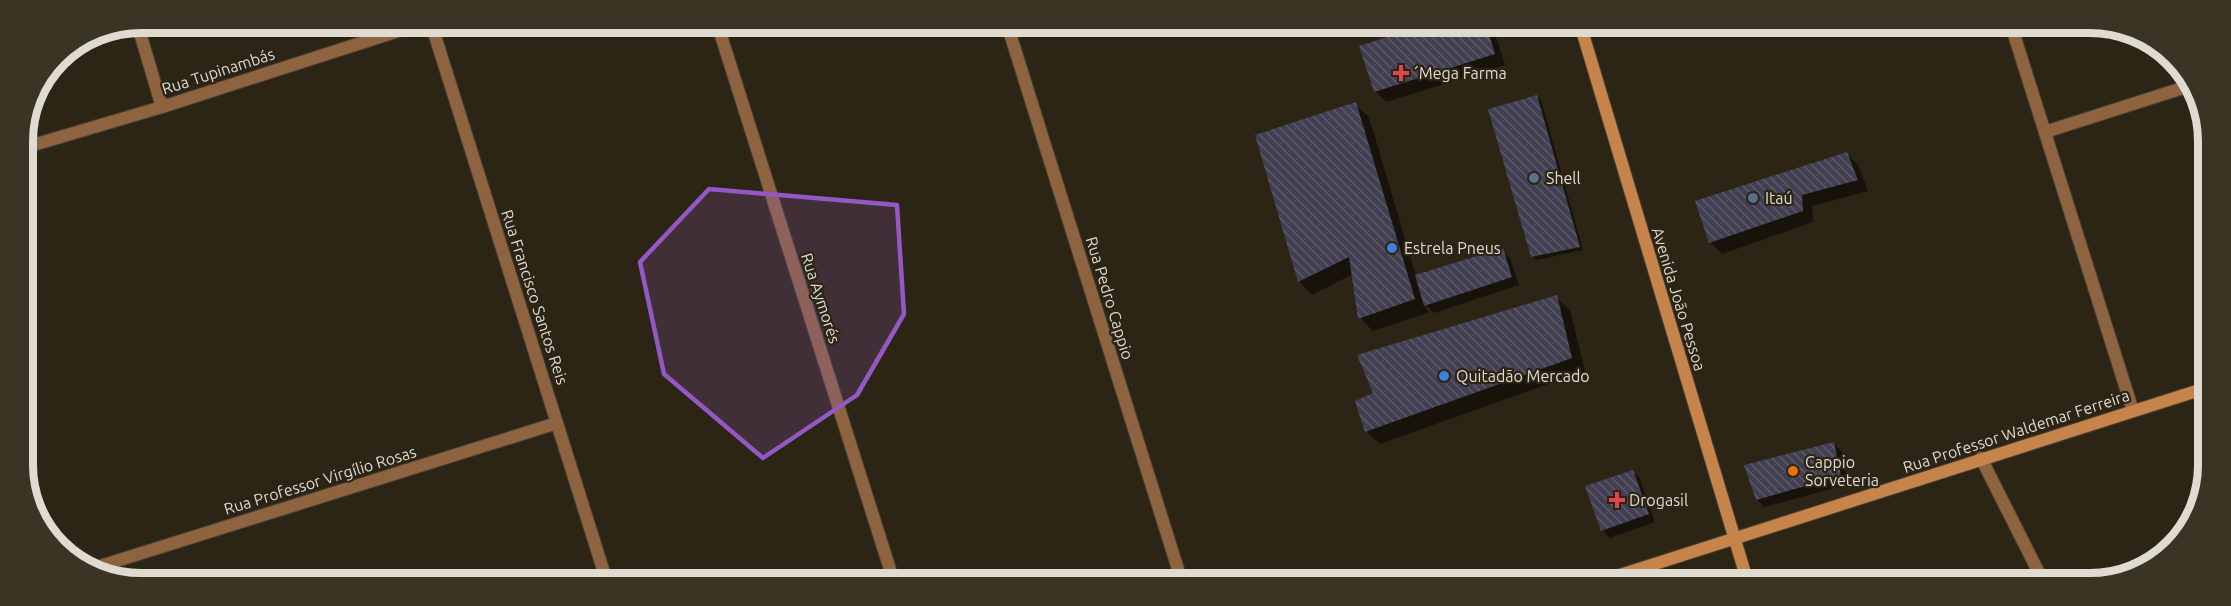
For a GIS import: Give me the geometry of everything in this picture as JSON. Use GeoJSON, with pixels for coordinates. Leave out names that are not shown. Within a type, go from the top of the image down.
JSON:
{"type":"FeatureCollection","features":[{"type":"Feature","properties":{"kind":"main road","name":"Avenida João Pessoa"},"geometry":{"type":"LineString","coordinates":[[1583,33],[1745,573]]}},
{"type":"Feature","properties":{"kind":"main road","name":"Rua Professor Waldemar Ferreira"},"geometry":{"type":"LineString","coordinates":[[1627,573],[2198,391]]}},
{"type":"Feature","properties":{"kind":"street"},"geometry":{"type":"LineString","coordinates":[[141,33],[162,107]]}},
{"type":"Feature","properties":{"kind":"street","name":"Rua Tupinambás"},"geometry":{"type":"LineString","coordinates":[[33,145],[162,107],[392,33]]}},
{"type":"Feature","properties":{"kind":"street","name":"Rua Francisco Santos Reis"},"geometry":{"type":"LineString","coordinates":[[434,33],[604,573]]}},
{"type":"Feature","properties":{"kind":"street","name":"Rua Aymorés"},"geometry":{"type":"LineString","coordinates":[[720,33],[891,573]]}},
{"type":"Feature","properties":{"kind":"street","name":"Rua Pedro Cappio"},"geometry":{"type":"LineString","coordinates":[[1010,33],[1179,573]]}},
{"type":"Feature","properties":{"kind":"street"},"geometry":{"type":"LineString","coordinates":[[2014,33],[2133,411]]}},
{"type":"Feature","properties":{"kind":"street"},"geometry":{"type":"LineString","coordinates":[[2045,132],[2184,88]]}},
{"type":"Feature","properties":{"kind":"street","name":"Rua Professor Virgílio Rosas"},"geometry":{"type":"LineString","coordinates":[[102,566],[557,423]]}},
{"type":"Feature","properties":{"kind":"street"},"geometry":{"type":"LineString","coordinates":[[1981,458],[2039,573]]}},
{"type":"Feature","properties":{"kind":"highlighted area"},"geometry":{"type":"Polygon","coordinates":[[[709,189],[897,205],[904,314],[857,395],[763,458],[664,374],[640,262],[709,189]]]}},
{"type":"Feature","properties":{"kind":"building","name":"´Mega Farma"},"geometry":{"type":"Polygon","coordinates":[[[1401,33],[1489,33],[1495,54],[1374,92],[1359,46],[1401,33]]]}},
{"type":"Feature","properties":{"kind":"building","name":"Shell"},"geometry":{"type":"Polygon","coordinates":[[[1537,95],[1580,247],[1531,257],[1488,109],[1537,95]]]}},
{"type":"Feature","properties":{"kind":"building"},"geometry":{"type":"Polygon","coordinates":[[[1356,102],[1415,299],[1358,319],[1349,257],[1298,282],[1255,135],[1356,102]]]}},
{"type":"Feature","properties":{"kind":"building","name":"Itaú"},"geometry":{"type":"Polygon","coordinates":[[[1847,152],[1858,180],[1802,195],[1803,211],[1709,243],[1695,201],[1847,152]]]}},
{"type":"Feature","properties":{"kind":"building"},"geometry":{"type":"Polygon","coordinates":[[[1503,248],[1512,277],[1424,306],[1415,275],[1503,248]]]}},
{"type":"Feature","properties":{"kind":"building","name":"Quitadão Mercado"},"geometry":{"type":"Polygon","coordinates":[[[1557,295],[1572,358],[1365,432],[1355,401],[1373,393],[1357,355],[1557,295]]]}},
{"type":"Feature","properties":{"kind":"building","name":"Cappio Sorveteria"},"geometry":{"type":"Polygon","coordinates":[[[1834,442],[1841,476],[1756,500],[1744,465],[1834,442]]]}},
{"type":"Feature","properties":{"kind":"building","name":"Drogasil"},"geometry":{"type":"Polygon","coordinates":[[[1633,470],[1649,514],[1601,531],[1585,486],[1633,470]]]}},
{"type":"Feature","properties":{"kind":"place","name":"´Mega Farma"},"geometry":{"type":"Point","coordinates":[1401,73]}},
{"type":"Feature","properties":{"kind":"place","name":"Shell"},"geometry":{"type":"Point","coordinates":[1534,178]}},
{"type":"Feature","properties":{"kind":"place","name":"Itaú"},"geometry":{"type":"Point","coordinates":[1753,198]}},
{"type":"Feature","properties":{"kind":"place","name":"Estrela Pneus"},"geometry":{"type":"Point","coordinates":[1392,248]}},
{"type":"Feature","properties":{"kind":"place","name":"Quitadão Mercado"},"geometry":{"type":"Point","coordinates":[1444,376]}},
{"type":"Feature","properties":{"kind":"place","name":"Cappio Sorveteria"},"geometry":{"type":"Point","coordinates":[1793,471]}},
{"type":"Feature","properties":{"kind":"place","name":"Drogasil"},"geometry":{"type":"Point","coordinates":[1617,500]}}]}
